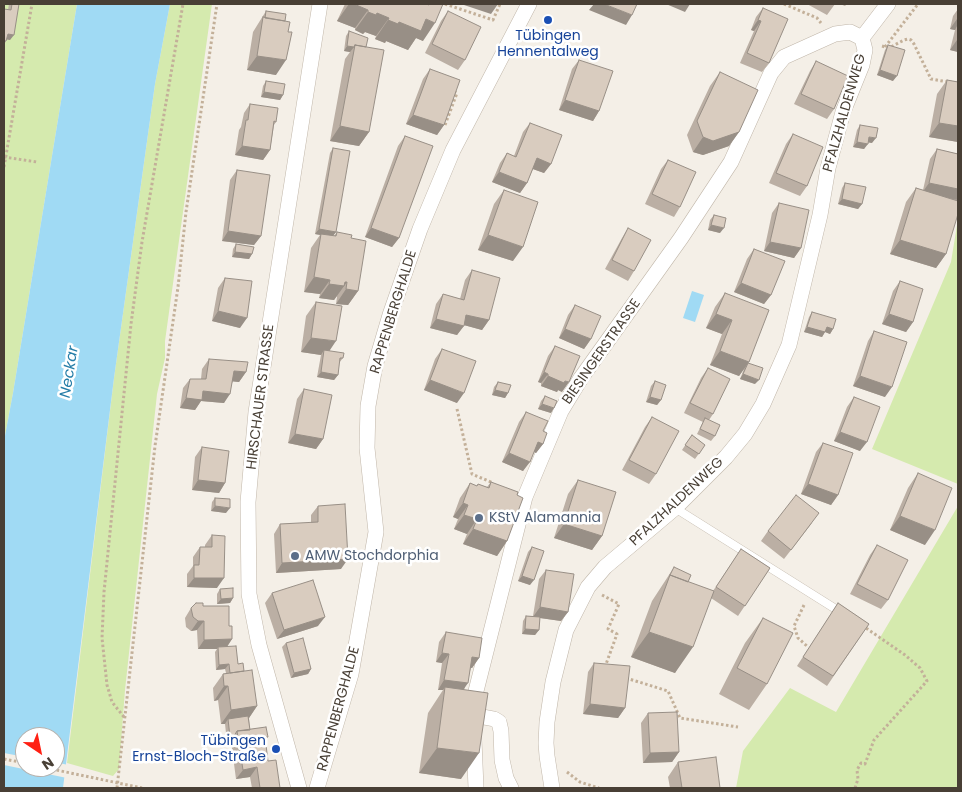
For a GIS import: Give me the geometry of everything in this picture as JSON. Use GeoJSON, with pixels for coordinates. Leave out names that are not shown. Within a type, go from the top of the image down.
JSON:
{"type":"FeatureCollection","features":[{"type":"Feature","properties":{"kind":"street","name":"HIRSCHAUER STRASSE"},"geometry":{"type":"LineString","coordinates":[[299,788],[259,645],[249,594],[248,502],[256,412],[320,4]]}},
{"type":"Feature","properties":{"kind":"street","name":"RAPPENBERGHALDE"},"geometry":{"type":"LineString","coordinates":[[317,788],[351,674],[376,532],[368,448],[368,406],[375,366],[390,315],[420,229],[450,159],[529,4]]}},
{"type":"Feature","properties":{"kind":"street"},"geometry":{"type":"LineString","coordinates":[[862,38],[888,4]]}},
{"type":"Feature","properties":{"kind":"street","name":"BIESINGERSTRASSE"},"geometry":{"type":"LineString","coordinates":[[476,788],[473,715],[479,682],[525,497],[561,412],[581,378],[681,238],[730,162],[771,73],[784,57],[832,35],[850,32],[862,38]]}},
{"type":"Feature","properties":{"kind":"street","name":"PFALZHALDENWEG"},"geometry":{"type":"LineString","coordinates":[[552,788],[547,756],[547,722],[553,682],[566,630],[588,587],[605,567],[675,508],[745,434],[763,404],[789,345],[820,215],[828,168],[843,112],[862,65],[865,50],[862,38]]}},
{"type":"Feature","properties":{"kind":"street"},"geometry":{"type":"LineString","coordinates":[[473,715],[494,719],[499,722],[504,769],[511,788]]}},
{"type":"Feature","properties":{"kind":"lane"},"geometry":{"type":"LineString","coordinates":[[675,508],[846,615]]}},
{"type":"Feature","properties":{"kind":"path"},"geometry":{"type":"LineString","coordinates":[[4,167],[4,157],[32,4]]}},
{"type":"Feature","properties":{"kind":"path"},"geometry":{"type":"LineString","coordinates":[[125,717],[112,702],[107,685],[102,638],[104,592],[136,288],[163,111],[183,4]]}},
{"type":"Feature","properties":{"kind":"path"},"geometry":{"type":"LineString","coordinates":[[117,788],[158,427],[178,287],[182,242],[217,4]]}},
{"type":"Feature","properties":{"kind":"path"},"geometry":{"type":"LineString","coordinates":[[445,4],[493,20],[500,4]]}},
{"type":"Feature","properties":{"kind":"path"},"geometry":{"type":"LineString","coordinates":[[784,4],[817,18],[832,35]]}},
{"type":"Feature","properties":{"kind":"path"},"geometry":{"type":"LineString","coordinates":[[918,4],[885,47],[889,48],[906,39],[911,40],[931,80],[955,83]]}},
{"type":"Feature","properties":{"kind":"path"},"geometry":{"type":"LineString","coordinates":[[4,157],[37,162]]}},
{"type":"Feature","properties":{"kind":"path"},"geometry":{"type":"LineString","coordinates":[[457,410],[472,474],[499,486]]}},
{"type":"Feature","properties":{"kind":"path"},"geometry":{"type":"LineString","coordinates":[[588,587],[618,604],[608,629],[617,634],[603,671]]}},
{"type":"Feature","properties":{"kind":"path"},"geometry":{"type":"LineString","coordinates":[[808,648],[798,638],[794,626],[809,592]]}},
{"type":"Feature","properties":{"kind":"path"},"geometry":{"type":"LineString","coordinates":[[846,615],[905,655],[920,668],[928,681],[874,740],[865,764],[861,763],[857,770],[858,778],[855,788]]}},
{"type":"Feature","properties":{"kind":"path"},"geometry":{"type":"LineString","coordinates":[[622,676],[668,691],[680,718],[738,727]]}},
{"type":"Feature","properties":{"kind":"path"},"geometry":{"type":"LineString","coordinates":[[547,756],[580,782],[600,788]]}},
{"type":"Feature","properties":{"kind":"path"},"geometry":{"type":"LineString","coordinates":[[65,772],[142,788]]}},
{"type":"Feature","properties":{"kind":"green space"},"geometry":{"type":"Polygon","coordinates":[[[4,4],[77,4],[4,441],[4,4]]]}},
{"type":"Feature","properties":{"kind":"green space"},"geometry":{"type":"Polygon","coordinates":[[[170,4],[212,4],[165,341],[165,358],[157,394],[125,690],[119,769],[113,776],[67,763],[114,378],[155,84],[170,4]]]}},
{"type":"Feature","properties":{"kind":"green space"},"geometry":{"type":"Polygon","coordinates":[[[958,219],[958,484],[872,449],[951,262],[958,219]]]}},
{"type":"Feature","properties":{"kind":"green space"},"geometry":{"type":"Polygon","coordinates":[[[958,506],[958,788],[736,788],[743,751],[790,688],[836,712],[958,506]]]}},
{"type":"Feature","properties":{"kind":"water","name":"Neckar"},"geometry":{"type":"Polygon","coordinates":[[[77,4],[170,4],[155,84],[114,378],[65,772],[65,727],[15,727],[15,777],[64,777],[63,788],[4,788],[4,441],[77,4]]]}},
{"type":"Feature","properties":{"kind":"water"},"geometry":{"type":"Polygon","coordinates":[[[692,291],[704,295],[695,322],[683,318],[692,291]]]}},
{"type":"Feature","properties":{"kind":"pier"},"geometry":{"type":"Polygon","coordinates":[[[4,753],[15,755],[15,767],[4,765],[4,753]]]}},
{"type":"Feature","properties":{"kind":"pier"},"geometry":{"type":"Polygon","coordinates":[[[65,764],[68,765],[67,778],[62,777],[65,777],[65,764]]]}},
{"type":"Feature","properties":{"kind":"building"},"geometry":{"type":"Polygon","coordinates":[[[12,4],[19,4],[14,35],[8,34],[6,41],[4,41],[4,9],[11,10],[12,4]]]}},
{"type":"Feature","properties":{"kind":"building"},"geometry":{"type":"Polygon","coordinates":[[[354,4],[443,4],[435,23],[426,19],[421,31],[399,22],[398,24],[388,20],[389,18],[377,13],[376,15],[368,12],[368,10],[354,4]]]}},
{"type":"Feature","properties":{"kind":"building"},"geometry":{"type":"Polygon","coordinates":[[[604,4],[637,4],[632,15],[604,4]]]}},
{"type":"Feature","properties":{"kind":"building"},"geometry":{"type":"Polygon","coordinates":[[[763,8],[788,19],[769,63],[747,53],[761,21],[758,20],[763,8]]]}},
{"type":"Feature","properties":{"kind":"building"},"geometry":{"type":"Polygon","coordinates":[[[266,11],[286,14],[285,21],[265,18],[266,11]]]}},
{"type":"Feature","properties":{"kind":"building"},"geometry":{"type":"Polygon","coordinates":[[[448,11],[481,27],[465,60],[432,44],[448,11]]]}},
{"type":"Feature","properties":{"kind":"building"},"geometry":{"type":"Polygon","coordinates":[[[263,17],[290,22],[288,32],[292,32],[286,60],[257,56],[263,17]]]}},
{"type":"Feature","properties":{"kind":"building"},"geometry":{"type":"Polygon","coordinates":[[[349,31],[368,38],[366,47],[347,46],[349,31]]]}},
{"type":"Feature","properties":{"kind":"building"},"geometry":{"type":"Polygon","coordinates":[[[355,45],[384,50],[369,132],[340,126],[355,45]]]}},
{"type":"Feature","properties":{"kind":"building"},"geometry":{"type":"Polygon","coordinates":[[[888,45],[905,50],[897,76],[880,70],[888,45]]]}},
{"type":"Feature","properties":{"kind":"building"},"geometry":{"type":"Polygon","coordinates":[[[579,60],[613,71],[599,111],[565,100],[579,60]]]}},
{"type":"Feature","properties":{"kind":"building"},"geometry":{"type":"Polygon","coordinates":[[[816,61],[848,76],[834,109],[801,94],[816,61]]]}},
{"type":"Feature","properties":{"kind":"building"},"geometry":{"type":"Polygon","coordinates":[[[430,69],[460,80],[444,125],[413,115],[430,69]]]}},
{"type":"Feature","properties":{"kind":"building"},"geometry":{"type":"Polygon","coordinates":[[[720,72],[758,90],[739,132],[713,141],[703,137],[697,121],[720,72]]]}},
{"type":"Feature","properties":{"kind":"building"},"geometry":{"type":"Polygon","coordinates":[[[947,80],[958,82],[958,126],[939,123],[947,80]]]}},
{"type":"Feature","properties":{"kind":"building"},"geometry":{"type":"Polygon","coordinates":[[[266,81],[285,84],[283,95],[264,92],[266,81]]]}},
{"type":"Feature","properties":{"kind":"building"},"geometry":{"type":"Polygon","coordinates":[[[250,104],[278,108],[270,150],[242,146],[250,104]]]}},
{"type":"Feature","properties":{"kind":"building"},"geometry":{"type":"Polygon","coordinates":[[[530,123],[562,135],[551,164],[537,158],[527,183],[499,172],[507,153],[516,157],[530,123]]]}},
{"type":"Feature","properties":{"kind":"building"},"geometry":{"type":"Polygon","coordinates":[[[860,125],[878,128],[876,138],[869,137],[868,144],[857,142],[860,125]]]}},
{"type":"Feature","properties":{"kind":"building"},"geometry":{"type":"Polygon","coordinates":[[[793,134],[823,147],[807,186],[776,173],[793,134]]]}},
{"type":"Feature","properties":{"kind":"building"},"geometry":{"type":"Polygon","coordinates":[[[405,136],[433,146],[399,238],[371,228],[405,136]]]}},
{"type":"Feature","properties":{"kind":"building"},"geometry":{"type":"Polygon","coordinates":[[[333,148],[350,151],[336,232],[319,229],[333,148]]]}},
{"type":"Feature","properties":{"kind":"building"},"geometry":{"type":"Polygon","coordinates":[[[937,149],[958,154],[958,189],[929,183],[937,149]]]}},
{"type":"Feature","properties":{"kind":"building"},"geometry":{"type":"Polygon","coordinates":[[[668,160],[696,172],[680,207],[652,194],[668,160]]]}},
{"type":"Feature","properties":{"kind":"building"},"geometry":{"type":"Polygon","coordinates":[[[237,170],[270,175],[261,236],[228,231],[237,170]]]}},
{"type":"Feature","properties":{"kind":"building"},"geometry":{"type":"Polygon","coordinates":[[[845,183],[866,187],[862,204],[842,199],[845,183]]]}},
{"type":"Feature","properties":{"kind":"building"},"geometry":{"type":"Polygon","coordinates":[[[916,188],[958,201],[958,214],[946,254],[900,240],[916,188]]]}},
{"type":"Feature","properties":{"kind":"building"},"geometry":{"type":"Polygon","coordinates":[[[504,190],[538,202],[523,247],[488,235],[504,190]]]}},
{"type":"Feature","properties":{"kind":"building"},"geometry":{"type":"Polygon","coordinates":[[[779,203],[809,210],[801,248],[770,242],[779,203]]]}},
{"type":"Feature","properties":{"kind":"building"},"geometry":{"type":"Polygon","coordinates":[[[714,215],[726,218],[724,228],[711,225],[714,215]]]}},
{"type":"Feature","properties":{"kind":"building"},"geometry":{"type":"Polygon","coordinates":[[[628,228],[651,240],[634,271],[612,260],[628,228]]]}},
{"type":"Feature","properties":{"kind":"building"},"geometry":{"type":"Polygon","coordinates":[[[337,232],[352,235],[351,238],[366,241],[358,291],[346,289],[347,282],[345,282],[344,286],[329,284],[330,280],[314,277],[321,234],[336,236],[337,232]]]}},
{"type":"Feature","properties":{"kind":"building"},"geometry":{"type":"Polygon","coordinates":[[[236,244],[254,247],[252,254],[235,252],[236,244]]]}},
{"type":"Feature","properties":{"kind":"building"},"geometry":{"type":"Polygon","coordinates":[[[754,249],[785,261],[771,295],[741,283],[754,249]]]}},
{"type":"Feature","properties":{"kind":"building"},"geometry":{"type":"Polygon","coordinates":[[[472,270],[500,278],[489,320],[466,315],[464,326],[436,319],[443,294],[464,300],[472,270]]]}},
{"type":"Feature","properties":{"kind":"building"},"geometry":{"type":"Polygon","coordinates":[[[225,278],[252,281],[247,318],[218,311],[225,278]]]}},
{"type":"Feature","properties":{"kind":"building"},"geometry":{"type":"Polygon","coordinates":[[[900,281],[923,289],[913,322],[889,314],[900,281]]]}},
{"type":"Feature","properties":{"kind":"building"},"geometry":{"type":"Polygon","coordinates":[[[725,293],[769,310],[749,362],[720,351],[732,320],[716,314],[725,293]]]}},
{"type":"Feature","properties":{"kind":"building"},"geometry":{"type":"Polygon","coordinates":[[[316,302],[342,306],[336,341],[311,338],[316,302]]]}},
{"type":"Feature","properties":{"kind":"building"},"geometry":{"type":"Polygon","coordinates":[[[575,305],[601,316],[591,339],[565,329],[575,305]]]}},
{"type":"Feature","properties":{"kind":"building"},"geometry":{"type":"Polygon","coordinates":[[[812,312],[836,319],[833,329],[827,327],[825,332],[807,327],[812,312]]]}},
{"type":"Feature","properties":{"kind":"building"},"geometry":{"type":"Polygon","coordinates":[[[874,331],[907,342],[892,387],[860,376],[874,331]]]}},
{"type":"Feature","properties":{"kind":"building"},"geometry":{"type":"Polygon","coordinates":[[[555,346],[580,356],[569,382],[565,381],[564,383],[548,376],[544,372],[555,346]]]}},
{"type":"Feature","properties":{"kind":"building"},"geometry":{"type":"Polygon","coordinates":[[[442,349],[476,361],[464,393],[430,380],[442,349]]]}},
{"type":"Feature","properties":{"kind":"building"},"geometry":{"type":"Polygon","coordinates":[[[324,350],[344,353],[343,358],[340,358],[338,375],[321,372],[324,350]]]}},
{"type":"Feature","properties":{"kind":"building"},"geometry":{"type":"Polygon","coordinates":[[[209,359],[248,362],[246,372],[234,371],[230,394],[203,391],[202,400],[186,398],[190,379],[206,379],[209,359]]]}},
{"type":"Feature","properties":{"kind":"building"},"geometry":{"type":"Polygon","coordinates":[[[748,363],[763,368],[759,380],[743,374],[748,363]]]}},
{"type":"Feature","properties":{"kind":"building"},"geometry":{"type":"Polygon","coordinates":[[[708,368],[730,379],[713,414],[690,403],[708,368]]]}},
{"type":"Feature","properties":{"kind":"building"},"geometry":{"type":"Polygon","coordinates":[[[655,381],[666,385],[661,400],[650,397],[655,381]]]}},
{"type":"Feature","properties":{"kind":"building"},"geometry":{"type":"Polygon","coordinates":[[[498,382],[511,385],[508,393],[495,390],[498,382]]]}},
{"type":"Feature","properties":{"kind":"building"},"geometry":{"type":"Polygon","coordinates":[[[304,389],[332,395],[323,439],[295,434],[304,389]]]}},
{"type":"Feature","properties":{"kind":"building"},"geometry":{"type":"Polygon","coordinates":[[[545,396],[557,401],[554,408],[542,404],[545,396]]]}},
{"type":"Feature","properties":{"kind":"building"},"geometry":{"type":"Polygon","coordinates":[[[854,397],[880,407],[867,442],[840,432],[854,397]]]}},
{"type":"Feature","properties":{"kind":"building"},"geometry":{"type":"Polygon","coordinates":[[[526,412],[548,421],[543,431],[547,433],[543,444],[538,442],[530,462],[509,453],[526,412]]]}},
{"type":"Feature","properties":{"kind":"building"},"geometry":{"type":"Polygon","coordinates":[[[652,417],[679,431],[656,474],[629,460],[652,417]]]}},
{"type":"Feature","properties":{"kind":"building"},"geometry":{"type":"Polygon","coordinates":[[[705,418],[720,425],[715,436],[700,429],[705,418]]]}},
{"type":"Feature","properties":{"kind":"building"},"geometry":{"type":"Polygon","coordinates":[[[692,435],[705,445],[699,454],[685,445],[692,435]]]}},
{"type":"Feature","properties":{"kind":"building"},"geometry":{"type":"Polygon","coordinates":[[[823,443],[853,453],[838,495],[808,484],[823,443]]]}},
{"type":"Feature","properties":{"kind":"building"},"geometry":{"type":"Polygon","coordinates":[[[202,447],[229,451],[225,483],[198,480],[202,447]]]}},
{"type":"Feature","properties":{"kind":"building"},"geometry":{"type":"Polygon","coordinates":[[[918,473],[952,488],[935,530],[900,516],[918,473]]]}},
{"type":"Feature","properties":{"kind":"building"},"geometry":{"type":"Polygon","coordinates":[[[578,480],[616,492],[602,536],[564,524],[578,480]]]}},
{"type":"Feature","properties":{"kind":"building"},"geometry":{"type":"Polygon","coordinates":[[[491,482],[518,492],[517,495],[523,498],[507,541],[473,529],[477,519],[464,515],[468,505],[463,503],[470,483],[489,488],[491,482]]]}},
{"type":"Feature","properties":{"kind":"building"},"geometry":{"type":"Polygon","coordinates":[[[796,495],[819,513],[791,550],[768,531],[796,495]]]}},
{"type":"Feature","properties":{"kind":"building"},"geometry":{"type":"Polygon","coordinates":[[[215,498],[230,499],[230,508],[215,506],[215,498]]]}},
{"type":"Feature","properties":{"kind":"building"},"geometry":{"type":"Polygon","coordinates":[[[345,504],[348,559],[282,563],[280,524],[318,522],[318,506],[345,504]]]}},
{"type":"Feature","properties":{"kind":"building"},"geometry":{"type":"Polygon","coordinates":[[[212,535],[225,536],[224,578],[194,578],[194,565],[199,565],[200,547],[212,547],[212,535]]]}},
{"type":"Feature","properties":{"kind":"building"},"geometry":{"type":"Polygon","coordinates":[[[877,545],[908,560],[888,600],[857,584],[877,545]]]}},
{"type":"Feature","properties":{"kind":"building"},"geometry":{"type":"Polygon","coordinates":[[[532,547],[544,551],[534,580],[522,576],[532,547]]]}},
{"type":"Feature","properties":{"kind":"building"},"geometry":{"type":"Polygon","coordinates":[[[741,549],[770,568],[745,606],[716,587],[741,549]]]}},
{"type":"Feature","properties":{"kind":"building"},"geometry":{"type":"Polygon","coordinates":[[[674,567],[691,575],[688,582],[670,575],[674,567]]]}},
{"type":"Feature","properties":{"kind":"building"},"geometry":{"type":"Polygon","coordinates":[[[546,570],[574,574],[568,612],[540,607],[546,570]]]}},
{"type":"Feature","properties":{"kind":"building"},"geometry":{"type":"Polygon","coordinates":[[[670,575],[714,591],[693,647],[649,632],[670,575]]]}},
{"type":"Feature","properties":{"kind":"building"},"geometry":{"type":"Polygon","coordinates":[[[313,580],[325,617],[284,630],[272,593],[313,580]]]}},
{"type":"Feature","properties":{"kind":"building"},"geometry":{"type":"Polygon","coordinates":[[[233,588],[233,598],[221,599],[220,589],[233,588]]]}},
{"type":"Feature","properties":{"kind":"building"},"geometry":{"type":"Polygon","coordinates":[[[196,603],[203,603],[203,606],[229,606],[229,626],[232,626],[232,639],[204,640],[204,621],[198,621],[193,617],[191,608],[196,603]]]}},
{"type":"Feature","properties":{"kind":"building"},"geometry":{"type":"Polygon","coordinates":[[[838,603],[869,624],[833,676],[803,657],[838,603]]]}},
{"type":"Feature","properties":{"kind":"building"},"geometry":{"type":"Polygon","coordinates":[[[526,616],[540,617],[539,630],[525,629],[526,616]]]}},
{"type":"Feature","properties":{"kind":"building"},"geometry":{"type":"Polygon","coordinates":[[[763,618],[793,633],[767,684],[737,668],[763,618]]]}},
{"type":"Feature","properties":{"kind":"building"},"geometry":{"type":"Polygon","coordinates":[[[446,632],[482,638],[479,658],[472,657],[468,683],[444,680],[449,654],[442,653],[446,632]]]}},
{"type":"Feature","properties":{"kind":"building"},"geometry":{"type":"Polygon","coordinates":[[[303,638],[311,669],[294,673],[286,643],[303,638]]]}},
{"type":"Feature","properties":{"kind":"building"},"geometry":{"type":"Polygon","coordinates":[[[236,646],[238,664],[243,663],[244,671],[230,673],[229,664],[219,665],[218,647],[236,646]]]}},
{"type":"Feature","properties":{"kind":"building"},"geometry":{"type":"Polygon","coordinates":[[[594,663],[630,666],[625,708],[590,704],[594,663]]]}},
{"type":"Feature","properties":{"kind":"building"},"geometry":{"type":"Polygon","coordinates":[[[252,670],[257,706],[231,710],[228,686],[224,686],[223,674],[252,670]]]}},
{"type":"Feature","properties":{"kind":"building"},"geometry":{"type":"Polygon","coordinates":[[[445,687],[488,693],[479,753],[437,748],[445,687]]]}},
{"type":"Feature","properties":{"kind":"building"},"geometry":{"type":"Polygon","coordinates":[[[677,712],[679,752],[650,753],[648,713],[677,712]]]}},
{"type":"Feature","properties":{"kind":"building"},"geometry":{"type":"Polygon","coordinates":[[[248,716],[250,730],[237,731],[234,736],[230,737],[228,719],[248,716]]]}},
{"type":"Feature","properties":{"kind":"building"},"geometry":{"type":"Polygon","coordinates":[[[266,727],[268,737],[265,737],[268,761],[276,760],[280,788],[260,788],[257,767],[243,770],[237,731],[266,727]]]}},
{"type":"Feature","properties":{"kind":"building"},"geometry":{"type":"Polygon","coordinates":[[[716,757],[720,788],[682,788],[678,762],[716,757]]]}},
{"type":"Feature","properties":{"kind":"place","name":"Tübingen Hennentalweg"},"geometry":{"type":"Point","coordinates":[548,20]}},
{"type":"Feature","properties":{"kind":"place","name":"KStV Alamannia"},"geometry":{"type":"Point","coordinates":[479,518]}},
{"type":"Feature","properties":{"kind":"place","name":"AMW Stochdorphia"},"geometry":{"type":"Point","coordinates":[295,556]}},
{"type":"Feature","properties":{"kind":"place","name":"Tübingen Ernst-Bloch-Straße"},"geometry":{"type":"Point","coordinates":[276,749]}}]}
